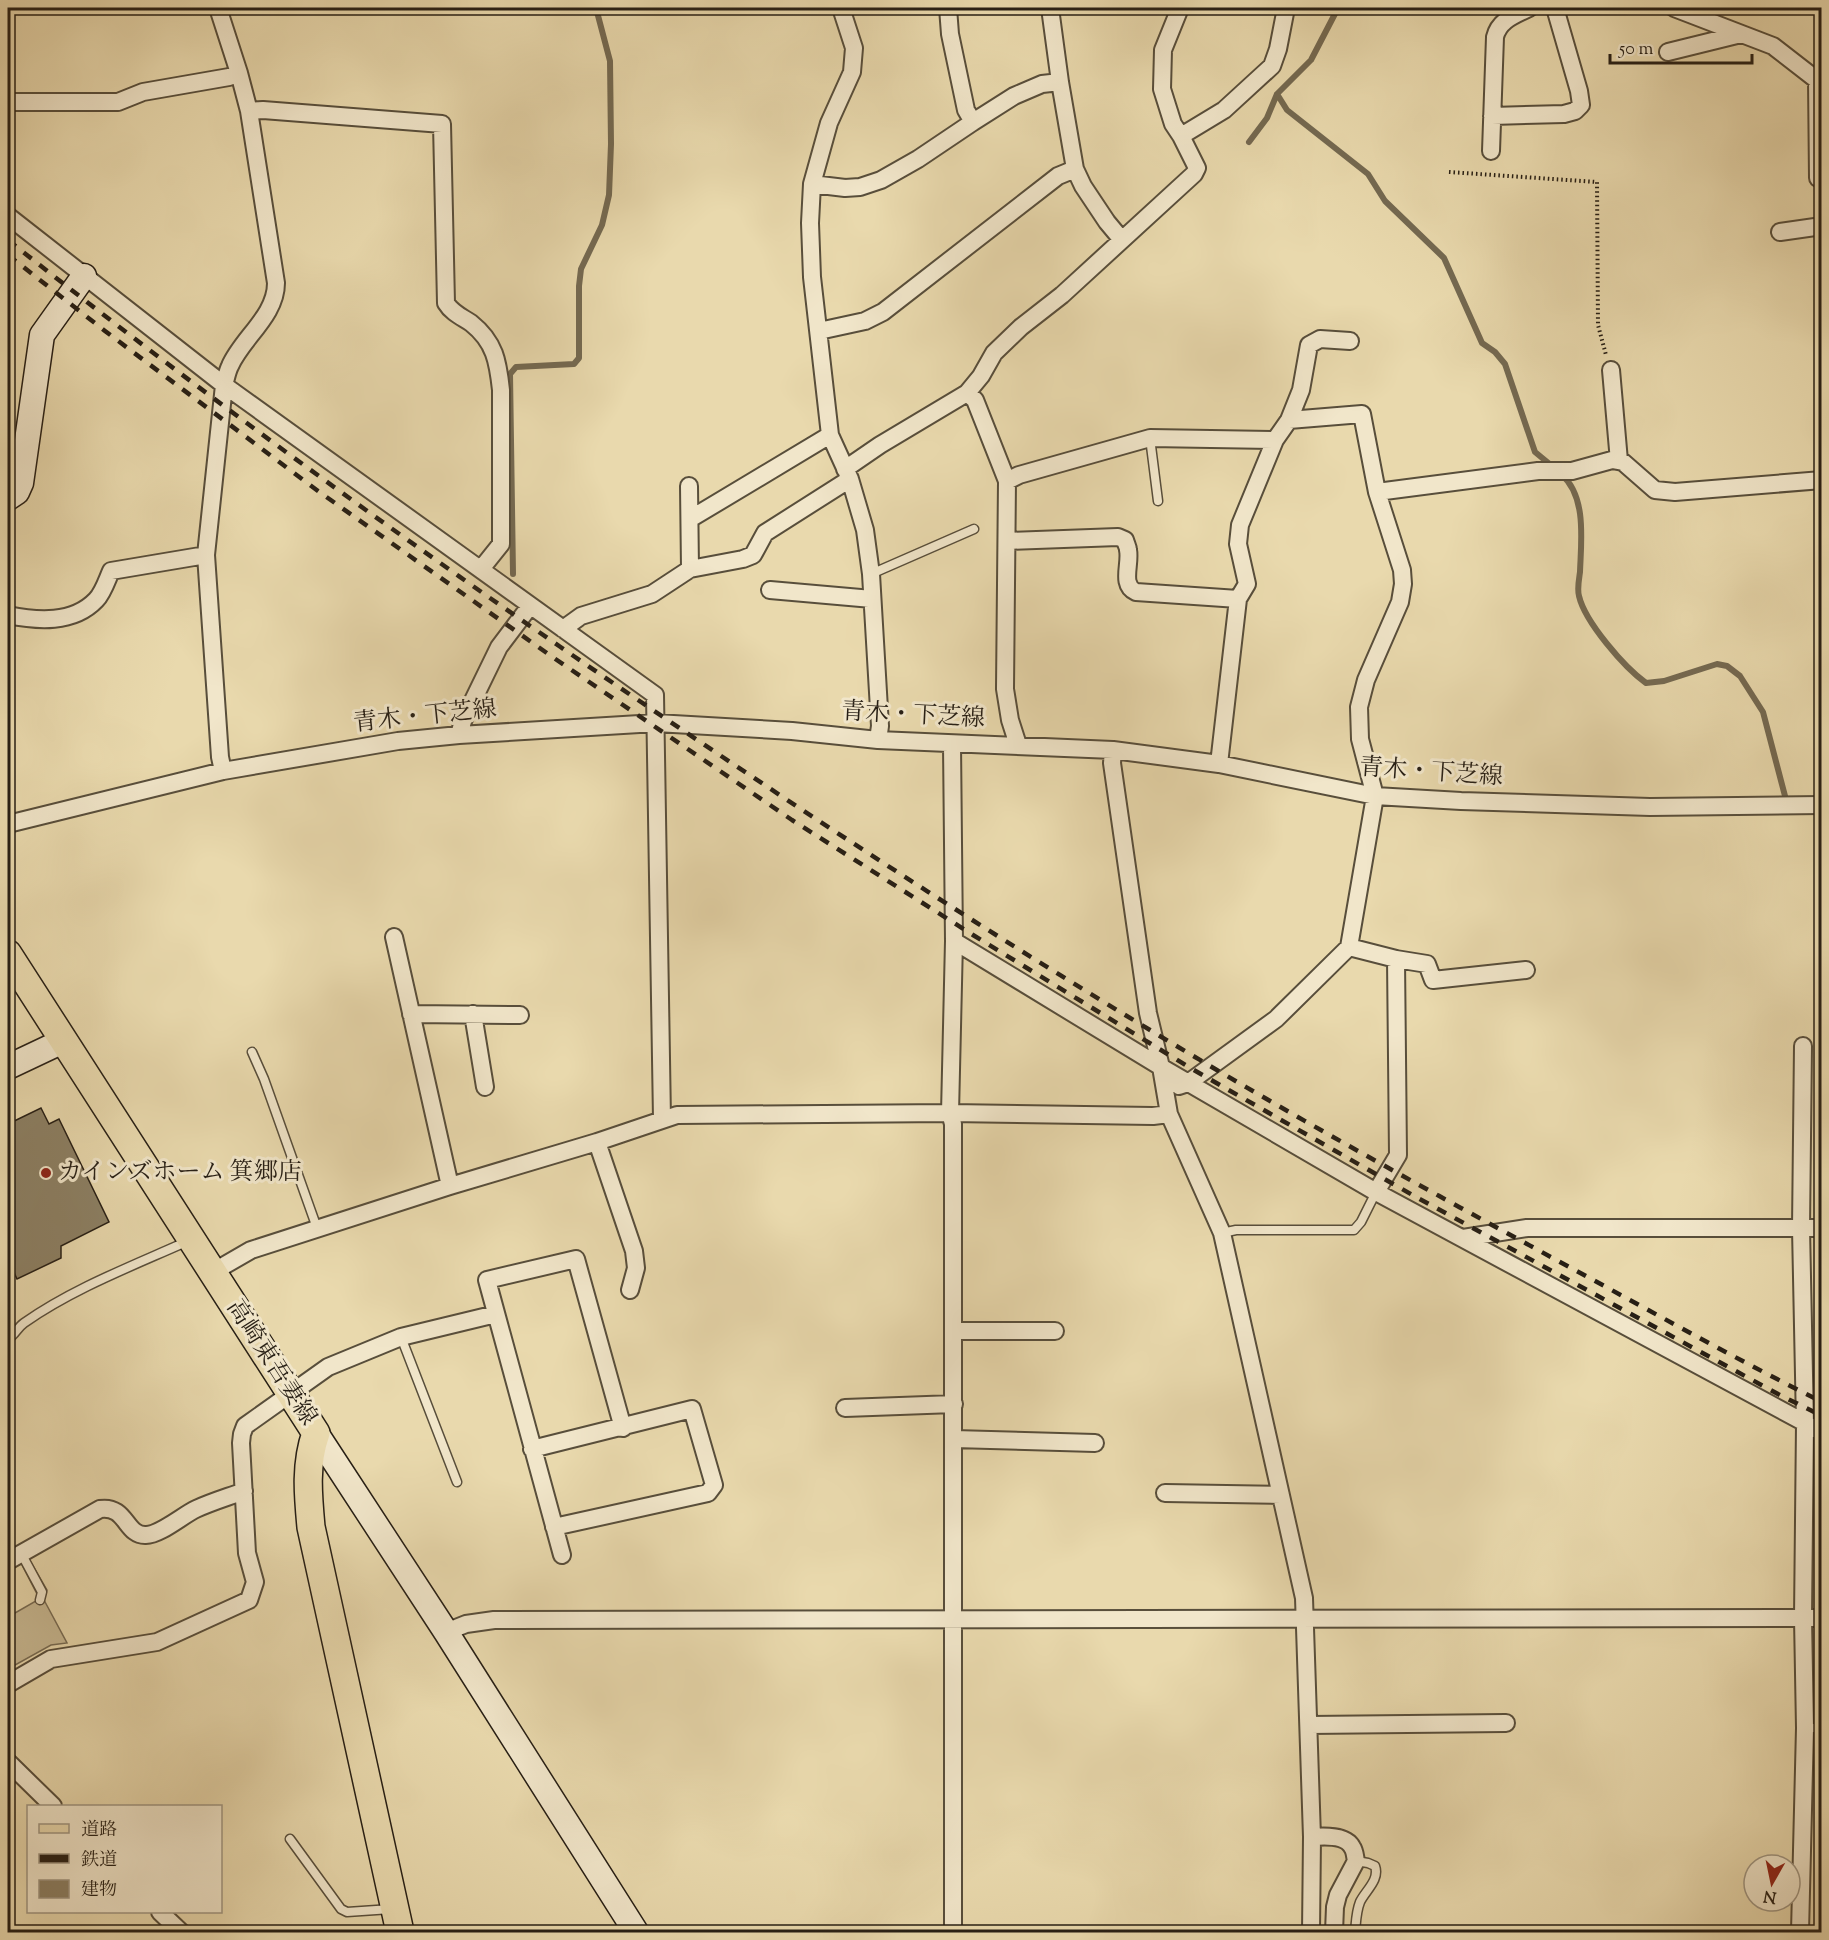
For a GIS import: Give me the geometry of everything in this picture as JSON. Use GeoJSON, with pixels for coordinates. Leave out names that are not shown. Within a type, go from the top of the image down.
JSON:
{"type":"FeatureCollection","features":[{"type":"Feature","properties":{"kind":"main road","name":"高崎東吾妻線"},"geometry":{"type":"LineString","coordinates":[[8,954],[316,1433],[311,1449],[309,1469],[311,1527],[398,1921]]}},
{"type":"Feature","properties":{"kind":"street"},"geometry":{"type":"LineString","coordinates":[[218,8],[249,111],[276,283],[276,296],[270,307],[230,365],[225,385],[206,555],[220,757],[224,771]]}},
{"type":"Feature","properties":{"kind":"street"},"geometry":{"type":"LineString","coordinates":[[841,8],[854,48],[852,72],[829,123],[813,184],[811,244],[830,435],[847,474],[865,530],[871,574],[880,726],[878,740]]}},
{"type":"Feature","properties":{"kind":"street"},"geometry":{"type":"LineString","coordinates":[[948,8],[950,34],[966,110],[973,122]]}},
{"type":"Feature","properties":{"kind":"street"},"geometry":{"type":"LineString","coordinates":[[1050,8],[1075,169],[1083,186],[1122,240]]}},
{"type":"Feature","properties":{"kind":"street"},"geometry":{"type":"LineString","coordinates":[[562,629],[581,616],[652,594],[690,569],[743,560],[753,555],[765,533],[847,474],[880,445],[967,393],[981,376],[994,353],[1021,327],[1062,295],[1194,174],[1197,168],[1173,124],[1162,89],[1163,51],[1180,8]]}},
{"type":"Feature","properties":{"kind":"street"},"geometry":{"type":"LineString","coordinates":[[1180,136],[1224,110],[1272,66],[1278,49],[1286,8]]}},
{"type":"Feature","properties":{"kind":"street"},"geometry":{"type":"LineString","coordinates":[[1491,151],[1497,28],[1506,20],[1529,8]]}},
{"type":"Feature","properties":{"kind":"street"},"geometry":{"type":"LineString","coordinates":[[1492,116],[1564,114],[1575,111],[1581,105],[1580,91],[1555,8]]}},
{"type":"Feature","properties":{"kind":"street"},"geometry":{"type":"LineString","coordinates":[[1674,8],[1773,46],[1819,82],[1818,178]]}},
{"type":"Feature","properties":{"kind":"street"},"geometry":{"type":"LineString","coordinates":[[1668,52],[1741,34]]}},
{"type":"Feature","properties":{"kind":"street"},"geometry":{"type":"LineString","coordinates":[[8,102],[118,102],[142,92],[229,77],[239,73]]}},
{"type":"Feature","properties":{"kind":"street"},"geometry":{"type":"LineString","coordinates":[[813,184],[845,188],[860,187],[881,180],[918,159],[1014,96],[1042,84],[1060,82]]}},
{"type":"Feature","properties":{"kind":"street"},"geometry":{"type":"LineString","coordinates":[[249,111],[262,110],[442,124],[446,303],[450,310],[483,333],[493,347],[501,390],[501,544],[481,569]]}},
{"type":"Feature","properties":{"kind":"street"},"geometry":{"type":"LineString","coordinates":[[819,331],[865,321],[883,312],[1058,176],[1075,169]]}},
{"type":"Feature","properties":{"kind":"street"},"geometry":{"type":"LineString","coordinates":[[8,216],[225,385],[655,695],[662,1119]]}},
{"type":"Feature","properties":{"kind":"street"},"geometry":{"type":"LineString","coordinates":[[1780,232],[1821,226]]}},
{"type":"Feature","properties":{"kind":"street"},"geometry":{"type":"LineString","coordinates":[[8,498],[17,492],[21,483],[42,335],[84,276]]}},
{"type":"Feature","properties":{"kind":"street"},"geometry":{"type":"LineString","coordinates":[[1219,764],[1238,599],[1247,584],[1238,544],[1240,525],[1275,440],[1289,420],[1301,390],[1309,345],[1320,339],[1350,341]]}},
{"type":"Feature","properties":{"kind":"street"},"geometry":{"type":"LineString","coordinates":[[1611,370],[1619,461]]}},
{"type":"Feature","properties":{"kind":"street"},"geometry":{"type":"LineString","coordinates":[[967,393],[975,400],[1006,481],[1008,542],[1005,689],[1010,720],[1018,745]]}},
{"type":"Feature","properties":{"kind":"street"},"geometry":{"type":"LineString","coordinates":[[1165,1090],[1188,1083],[1276,1019],[1349,947],[1375,796],[1360,739],[1359,707],[1366,680],[1400,602],[1403,584],[1402,570],[1377,492],[1362,414],[1289,420]]}},
{"type":"Feature","properties":{"kind":"street"},"geometry":{"type":"LineString","coordinates":[[690,519],[830,435]]}},
{"type":"Feature","properties":{"kind":"street"},"geometry":{"type":"LineString","coordinates":[[1006,481],[1019,475],[1150,438],[1275,440]]}},
{"type":"Feature","properties":{"kind":"street"},"geometry":{"type":"LineString","coordinates":[[1377,492],[1538,471],[1572,471],[1612,460],[1623,462],[1655,490],[1675,492],[1821,480]]}},
{"type":"Feature","properties":{"kind":"street"},"geometry":{"type":"LineString","coordinates":[[689,486],[690,569]]}},
{"type":"Feature","properties":{"kind":"street"},"geometry":{"type":"LineString","coordinates":[[1008,542],[1118,537],[1125,540],[1129,551],[1127,584],[1130,590],[1238,599]]}},
{"type":"Feature","properties":{"kind":"street"},"geometry":{"type":"LineString","coordinates":[[8,615],[32,620],[72,616],[98,599],[111,571],[206,555]]}},
{"type":"Feature","properties":{"kind":"street"},"geometry":{"type":"LineString","coordinates":[[770,590],[872,599]]}},
{"type":"Feature","properties":{"kind":"street"},"geometry":{"type":"LineString","coordinates":[[459,735],[463,721],[499,647],[530,606]]}},
{"type":"Feature","properties":{"kind":"street","name":"青木・下芝線"},"geometry":{"type":"LineString","coordinates":[[8,824],[224,771],[398,741],[656,723],[792,731],[878,740],[1113,750],[1219,764],[1375,796],[1473,802],[1650,807],[1821,805]]}},
{"type":"Feature","properties":{"kind":"street"},"geometry":{"type":"LineString","coordinates":[[952,744],[954,941],[950,1113],[953,1124],[954,1331],[953,1932]]}},
{"type":"Feature","properties":{"kind":"street"},"geometry":{"type":"LineString","coordinates":[[1113,750],[1112,763],[1143,985],[1169,1114],[1222,1233],[1304,1598],[1312,1837],[1311,1932]]}},
{"type":"Feature","properties":{"kind":"street"},"geometry":{"type":"LineString","coordinates":[[393,938],[450,1186]]}},
{"type":"Feature","properties":{"kind":"street"},"geometry":{"type":"LineString","coordinates":[[954,941],[1161,1067],[1376,1192],[1821,1432]]}},
{"type":"Feature","properties":{"kind":"street"},"geometry":{"type":"LineString","coordinates":[[1349,947],[1427,964],[1433,980],[1526,970]]}},
{"type":"Feature","properties":{"kind":"street"},"geometry":{"type":"LineString","coordinates":[[1376,1192],[1398,1155],[1396,959]]}},
{"type":"Feature","properties":{"kind":"street"},"geometry":{"type":"LineString","coordinates":[[411,1014],[520,1015]]}},
{"type":"Feature","properties":{"kind":"street"},"geometry":{"type":"LineString","coordinates":[[473,1014],[485,1086]]}},
{"type":"Feature","properties":{"kind":"street"},"geometry":{"type":"LineString","coordinates":[[8,1067],[63,1041]]}},
{"type":"Feature","properties":{"kind":"street"},"geometry":{"type":"LineString","coordinates":[[1800,1932],[1813,1728],[1803,1618],[1805,1424],[1801,1228],[1803,1046]]}},
{"type":"Feature","properties":{"kind":"street"},"geometry":{"type":"LineString","coordinates":[[213,1272],[251,1250],[677,1115],[950,1113],[1153,1116],[1169,1114]]}},
{"type":"Feature","properties":{"kind":"street"},"geometry":{"type":"LineString","coordinates":[[597,1142],[634,1251],[636,1268],[630,1290]]}},
{"type":"Feature","properties":{"kind":"street"},"geometry":{"type":"LineString","coordinates":[[1463,1238],[1527,1228],[1821,1228]]}},
{"type":"Feature","properties":{"kind":"street"},"geometry":{"type":"LineString","coordinates":[[562,1555],[487,1280],[576,1259],[623,1428]]}},
{"type":"Feature","properties":{"kind":"street"},"geometry":{"type":"LineString","coordinates":[[8,1683],[51,1659],[157,1642],[249,1600],[255,1582],[247,1554],[242,1443],[245,1426],[328,1367],[401,1337],[496,1314]]}},
{"type":"Feature","properties":{"kind":"street"},"geometry":{"type":"LineString","coordinates":[[954,1331],[1055,1331]]}},
{"type":"Feature","properties":{"kind":"street"},"geometry":{"type":"LineString","coordinates":[[845,1408],[954,1404]]}},
{"type":"Feature","properties":{"kind":"street"},"geometry":{"type":"LineString","coordinates":[[532,1449],[692,1409],[714,1485],[708,1493],[554,1527]]}},
{"type":"Feature","properties":{"kind":"street"},"geometry":{"type":"LineString","coordinates":[[316,1433],[446,1632],[636,1932]]}},
{"type":"Feature","properties":{"kind":"street"},"geometry":{"type":"LineString","coordinates":[[954,1439],[1095,1443]]}},
{"type":"Feature","properties":{"kind":"street"},"geometry":{"type":"LineString","coordinates":[[14,1557],[100,1509],[113,1509],[122,1515],[136,1533],[146,1535],[154,1533],[196,1509],[244,1491]]}},
{"type":"Feature","properties":{"kind":"street"},"geometry":{"type":"LineString","coordinates":[[1165,1493],[1281,1495]]}},
{"type":"Feature","properties":{"kind":"street"},"geometry":{"type":"LineString","coordinates":[[446,1632],[466,1624],[494,1620],[1821,1618]]}},
{"type":"Feature","properties":{"kind":"street"},"geometry":{"type":"LineString","coordinates":[[1309,1725],[1506,1723]]}},
{"type":"Feature","properties":{"kind":"street"},"geometry":{"type":"LineString","coordinates":[[8,1762],[52,1805]]}},
{"type":"Feature","properties":{"kind":"street"},"geometry":{"type":"LineString","coordinates":[[1312,1837],[1327,1836],[1347,1840],[1352,1846],[1356,1861],[1338,1895],[1334,1932]]}},
{"type":"Feature","properties":{"kind":"street"},"geometry":{"type":"LineString","coordinates":[[162,1913],[181,1932]]}},
{"type":"Feature","properties":{"kind":"lane"},"geometry":{"type":"LineString","coordinates":[[1150,438],[1158,501]]}},
{"type":"Feature","properties":{"kind":"lane"},"geometry":{"type":"LineString","coordinates":[[871,574],[974,530]]}},
{"type":"Feature","properties":{"kind":"lane"},"geometry":{"type":"LineString","coordinates":[[252,1052],[264,1079],[317,1228]]}},
{"type":"Feature","properties":{"kind":"lane"},"geometry":{"type":"LineString","coordinates":[[1222,1233],[1236,1230],[1354,1230],[1361,1222],[1376,1192]]}},
{"type":"Feature","properties":{"kind":"lane"},"geometry":{"type":"LineString","coordinates":[[8,1339],[14,1335],[21,1324],[89,1285],[179,1245],[190,1236]]}},
{"type":"Feature","properties":{"kind":"lane"},"geometry":{"type":"LineString","coordinates":[[401,1337],[457,1482]]}},
{"type":"Feature","properties":{"kind":"lane"},"geometry":{"type":"LineString","coordinates":[[14,1557],[42,1592],[40,1600]]}},
{"type":"Feature","properties":{"kind":"lane"},"geometry":{"type":"LineString","coordinates":[[290,1839],[341,1909],[398,1921]]}},
{"type":"Feature","properties":{"kind":"lane"},"geometry":{"type":"LineString","coordinates":[[1354,1932],[1360,1901],[1374,1880],[1377,1871],[1375,1866],[1356,1861]]}},
{"type":"Feature","properties":{"kind":"path"},"geometry":{"type":"LineString","coordinates":[[1449,172],[1597,182],[1598,325],[1611,370]]}},
{"type":"Feature","properties":{"kind":"shaded area"},"geometry":{"type":"Polygon","coordinates":[[[29,1559],[47,1590],[44,1600],[67,1643],[51,1645],[8,1669],[8,1617],[36,1601],[38,1596],[21,1563],[29,1559]]]}},
{"type":"Feature","properties":{"kind":"building","name":"カインズホーム 箕郷店"},"geometry":{"type":"Polygon","coordinates":[[[41,1108],[49,1124],[59,1119],[109,1222],[61,1246],[61,1258],[17,1279],[8,1259],[8,1124],[41,1108]]]}},
{"type":"Feature","properties":{"kind":"waterway"},"geometry":{"type":"LineString","coordinates":[[513,574],[510,374],[516,367],[574,364],[579,358],[581,269],[602,225],[609,195],[610,61],[596,8]]}},
{"type":"Feature","properties":{"kind":"waterway"},"geometry":{"type":"LineString","coordinates":[[1249,142],[1267,118],[1277,94],[1311,60],[1338,8]]}},
{"type":"Feature","properties":{"kind":"waterway"},"geometry":{"type":"LineString","coordinates":[[1277,94],[1287,110],[1368,174],[1385,201],[1444,258],[1482,343],[1495,352],[1505,364],[1535,452],[1552,466]]}},
{"type":"Feature","properties":{"kind":"waterway"},"geometry":{"type":"LineString","coordinates":[[1562,475],[1576,495],[1581,521],[1579,596],[1597,631],[1617,655],[1646,683],[1664,681],[1717,664],[1727,666],[1740,676],[1763,712],[1785,796]]}},
{"type":"Feature","properties":{"kind":"railway"},"geometry":{"type":"LineString","coordinates":[[8,240],[162,360],[398,533],[638,700],[914,883],[1124,1014],[1289,1112],[1666,1320],[1822,1402]]}},
{"type":"Feature","properties":{"kind":"railway"},"geometry":{"type":"LineString","coordinates":[[8,255],[318,491],[551,656],[792,820],[973,935],[1192,1069],[1416,1197],[1822,1416]]}},
{"type":"Feature","properties":{"kind":"place","name":"カインズホーム 箕郷店"},"geometry":{"type":"Point","coordinates":[46,1173]}}]}
